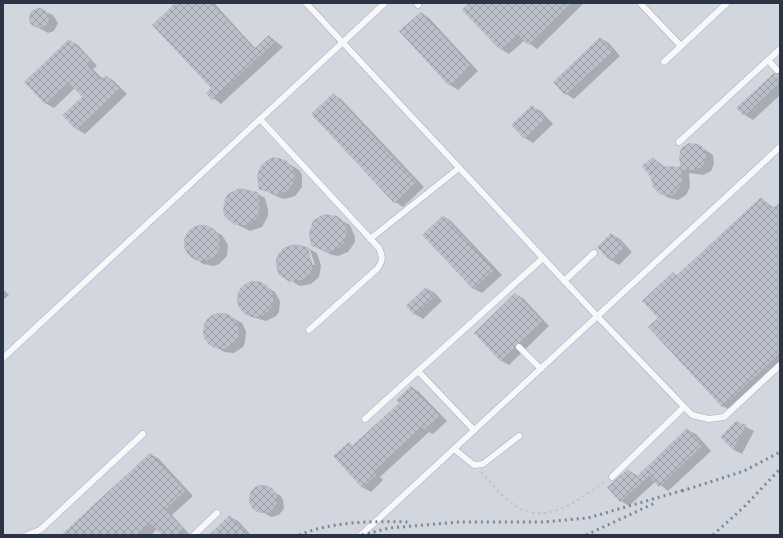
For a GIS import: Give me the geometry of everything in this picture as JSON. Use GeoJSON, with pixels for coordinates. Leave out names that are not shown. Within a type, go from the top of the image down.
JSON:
{"type":"FeatureCollection","features":[{"type":"Feature","properties":{"kind":"lane"},"geometry":{"type":"LineString","coordinates":[[306,3],[564,281],[692,415],[709,419],[724,417],[780,365]]}},
{"type":"Feature","properties":{"kind":"lane"},"geometry":{"type":"LineString","coordinates":[[3,358],[385,3]]}},
{"type":"Feature","properties":{"kind":"lane"},"geometry":{"type":"LineString","coordinates":[[640,3],[681,46]]}},
{"type":"Feature","properties":{"kind":"lane"},"geometry":{"type":"LineString","coordinates":[[664,62],[727,3]]}},
{"type":"Feature","properties":{"kind":"lane"},"geometry":{"type":"LineString","coordinates":[[679,142],[780,49]]}},
{"type":"Feature","properties":{"kind":"lane"},"geometry":{"type":"LineString","coordinates":[[768,60],[777,70]]}},
{"type":"Feature","properties":{"kind":"lane"},"geometry":{"type":"LineString","coordinates":[[260,119],[379,248],[383,255],[382,263],[377,269],[309,330]]}},
{"type":"Feature","properties":{"kind":"lane"},"geometry":{"type":"LineString","coordinates":[[361,535],[780,147]]}},
{"type":"Feature","properties":{"kind":"lane"},"geometry":{"type":"LineString","coordinates":[[370,239],[459,168]]}},
{"type":"Feature","properties":{"kind":"lane"},"geometry":{"type":"LineString","coordinates":[[564,281],[594,253]]}},
{"type":"Feature","properties":{"kind":"lane"},"geometry":{"type":"LineString","coordinates":[[365,419],[543,258]]}},
{"type":"Feature","properties":{"kind":"lane"},"geometry":{"type":"LineString","coordinates":[[518,348],[541,369]]}},
{"type":"Feature","properties":{"kind":"lane"},"geometry":{"type":"LineString","coordinates":[[418,371],[474,430]]}},
{"type":"Feature","properties":{"kind":"lane"},"geometry":{"type":"LineString","coordinates":[[612,478],[684,407]]}},
{"type":"Feature","properties":{"kind":"lane"},"geometry":{"type":"LineString","coordinates":[[27,535],[40,530],[143,434]]}},
{"type":"Feature","properties":{"kind":"lane"},"geometry":{"type":"LineString","coordinates":[[454,449],[474,465],[483,464],[519,436]]}},
{"type":"Feature","properties":{"kind":"lane"},"geometry":{"type":"LineString","coordinates":[[194,535],[217,513]]}},
{"type":"Feature","properties":{"kind":"path"},"geometry":{"type":"LineString","coordinates":[[474,465],[509,501],[521,509],[546,514],[558,510],[577,500],[612,478]]}},
{"type":"Feature","properties":{"kind":"shaded area"},"geometry":{"type":"Polygon","coordinates":[[[3,3],[780,3],[780,535],[3,535],[3,3]]]}},
{"type":"Feature","properties":{"kind":"building"},"geometry":{"type":"Polygon","coordinates":[[[175,3],[211,3],[254,49],[269,35],[275,42],[212,100],[206,93],[211,88],[152,25],[175,3]]]}},
{"type":"Feature","properties":{"kind":"building"},"geometry":{"type":"Polygon","coordinates":[[[469,3],[571,3],[528,45],[518,34],[500,50],[462,10],[469,3]]]}},
{"type":"Feature","properties":{"kind":"building"},"geometry":{"type":"Polygon","coordinates":[[[35,8],[43,8],[49,14],[49,22],[43,28],[35,28],[29,22],[29,14],[35,8]]]}},
{"type":"Feature","properties":{"kind":"building"},"geometry":{"type":"Polygon","coordinates":[[[421,12],[470,66],[449,86],[399,31],[421,12]]]}},
{"type":"Feature","properties":{"kind":"building"},"geometry":{"type":"Polygon","coordinates":[[[600,37],[613,51],[565,95],[553,82],[600,37]]]}},
{"type":"Feature","properties":{"kind":"building"},"geometry":{"type":"Polygon","coordinates":[[[69,39],[90,60],[86,64],[100,80],[106,75],[119,89],[76,130],[62,115],[82,97],[68,82],[45,104],[24,82],[69,39]]]}},
{"type":"Feature","properties":{"kind":"building"},"geometry":{"type":"Polygon","coordinates":[[[774,73],[780,73],[780,82],[744,116],[736,108],[774,73]]]}},
{"type":"Feature","properties":{"kind":"building"},"geometry":{"type":"Polygon","coordinates":[[[333,93],[416,182],[394,203],[311,114],[333,93]]]}},
{"type":"Feature","properties":{"kind":"building"},"geometry":{"type":"Polygon","coordinates":[[[532,105],[545,119],[524,139],[511,125],[532,105]]]}},
{"type":"Feature","properties":{"kind":"building"},"geometry":{"type":"Polygon","coordinates":[[[689,143],[702,146],[706,154],[706,159],[702,167],[694,170],[681,170],[679,157],[681,148],[689,143]]]}},
{"type":"Feature","properties":{"kind":"building"},"geometry":{"type":"Polygon","coordinates":[[[273,157],[286,160],[294,170],[295,176],[294,182],[287,191],[276,195],[259,189],[257,176],[262,164],[273,157]]]}},
{"type":"Feature","properties":{"kind":"building"},"geometry":{"type":"Polygon","coordinates":[[[653,157],[661,166],[681,167],[682,182],[674,194],[669,196],[659,194],[653,187],[651,178],[642,166],[653,157]]]}},
{"type":"Feature","properties":{"kind":"building"},"geometry":{"type":"Polygon","coordinates":[[[239,188],[257,192],[260,205],[258,217],[248,225],[235,225],[225,217],[223,211],[225,199],[228,194],[239,188]]]}},
{"type":"Feature","properties":{"kind":"building"},"geometry":{"type":"Polygon","coordinates":[[[761,197],[772,209],[780,202],[780,353],[722,407],[648,327],[658,318],[642,301],[673,272],[676,276],[761,197]]]}},
{"type":"Feature","properties":{"kind":"building"},"geometry":{"type":"Polygon","coordinates":[[[324,214],[337,216],[342,220],[347,231],[344,243],[340,247],[329,252],[311,246],[309,233],[313,221],[324,214]]]}},
{"type":"Feature","properties":{"kind":"building"},"geometry":{"type":"Polygon","coordinates":[[[443,215],[494,270],[473,289],[422,235],[443,215]]]}},
{"type":"Feature","properties":{"kind":"building"},"geometry":{"type":"Polygon","coordinates":[[[206,225],[215,230],[219,236],[219,250],[215,256],[206,261],[198,261],[189,256],[185,250],[184,239],[189,230],[195,226],[206,225]]]}},
{"type":"Feature","properties":{"kind":"building"},"geometry":{"type":"Polygon","coordinates":[[[611,233],[625,247],[610,261],[597,247],[611,233]]]}},
{"type":"Feature","properties":{"kind":"building"},"geometry":{"type":"Polygon","coordinates":[[[295,244],[308,247],[312,266],[311,272],[302,280],[290,282],[280,276],[277,271],[276,258],[283,248],[295,244]]]}},
{"type":"Feature","properties":{"kind":"building"},"geometry":{"type":"Polygon","coordinates":[[[255,281],[265,284],[270,289],[273,299],[270,309],[265,314],[255,317],[245,314],[240,309],[237,299],[240,289],[245,284],[255,281]]]}},
{"type":"Feature","properties":{"kind":"building"},"geometry":{"type":"Polygon","coordinates":[[[426,287],[435,296],[414,315],[406,306],[426,287]]]}},
{"type":"Feature","properties":{"kind":"building"},"geometry":{"type":"Polygon","coordinates":[[[515,293],[542,321],[500,361],[474,333],[515,293]]]}},
{"type":"Feature","properties":{"kind":"building"},"geometry":{"type":"Polygon","coordinates":[[[221,313],[234,318],[239,331],[234,344],[221,349],[208,344],[203,331],[208,318],[221,313]]]}},
{"type":"Feature","properties":{"kind":"building"},"geometry":{"type":"Polygon","coordinates":[[[411,386],[439,416],[424,430],[422,426],[373,472],[376,475],[362,488],[333,456],[349,442],[352,446],[399,403],[396,400],[411,386]]]}},
{"type":"Feature","properties":{"kind":"building"},"geometry":{"type":"Polygon","coordinates":[[[736,421],[746,425],[733,450],[720,437],[736,421]]]}},
{"type":"Feature","properties":{"kind":"building"},"geometry":{"type":"Polygon","coordinates":[[[687,428],[703,445],[659,487],[649,476],[620,502],[607,487],[628,469],[636,477],[687,428]]]}},
{"type":"Feature","properties":{"kind":"building"},"geometry":{"type":"Polygon","coordinates":[[[150,453],[185,491],[165,510],[183,529],[177,535],[162,535],[150,523],[137,535],[61,535],[150,453]]]}},
{"type":"Feature","properties":{"kind":"building"},"geometry":{"type":"Polygon","coordinates":[[[263,485],[273,489],[277,499],[273,509],[263,513],[253,509],[249,499],[253,489],[263,485]]]}},
{"type":"Feature","properties":{"kind":"building"},"geometry":{"type":"Polygon","coordinates":[[[230,515],[248,535],[209,535],[230,515]]]}},
{"type":"Feature","properties":{"kind":"railway"},"geometry":{"type":"LineString","coordinates":[[682,491],[744,471],[780,452]]}},
{"type":"Feature","properties":{"kind":"railway"},"geometry":{"type":"LineString","coordinates":[[713,535],[744,507],[780,469]]}},
{"type":"Feature","properties":{"kind":"railway"},"geometry":{"type":"LineString","coordinates":[[362,535],[389,528],[460,522],[543,522],[588,518],[687,489]]}},
{"type":"Feature","properties":{"kind":"railway"},"geometry":{"type":"LineString","coordinates":[[586,535],[655,503]]}},
{"type":"Feature","properties":{"kind":"railway"},"geometry":{"type":"LineString","coordinates":[[299,535],[312,530],[339,524],[367,522],[410,522]]}}]}
